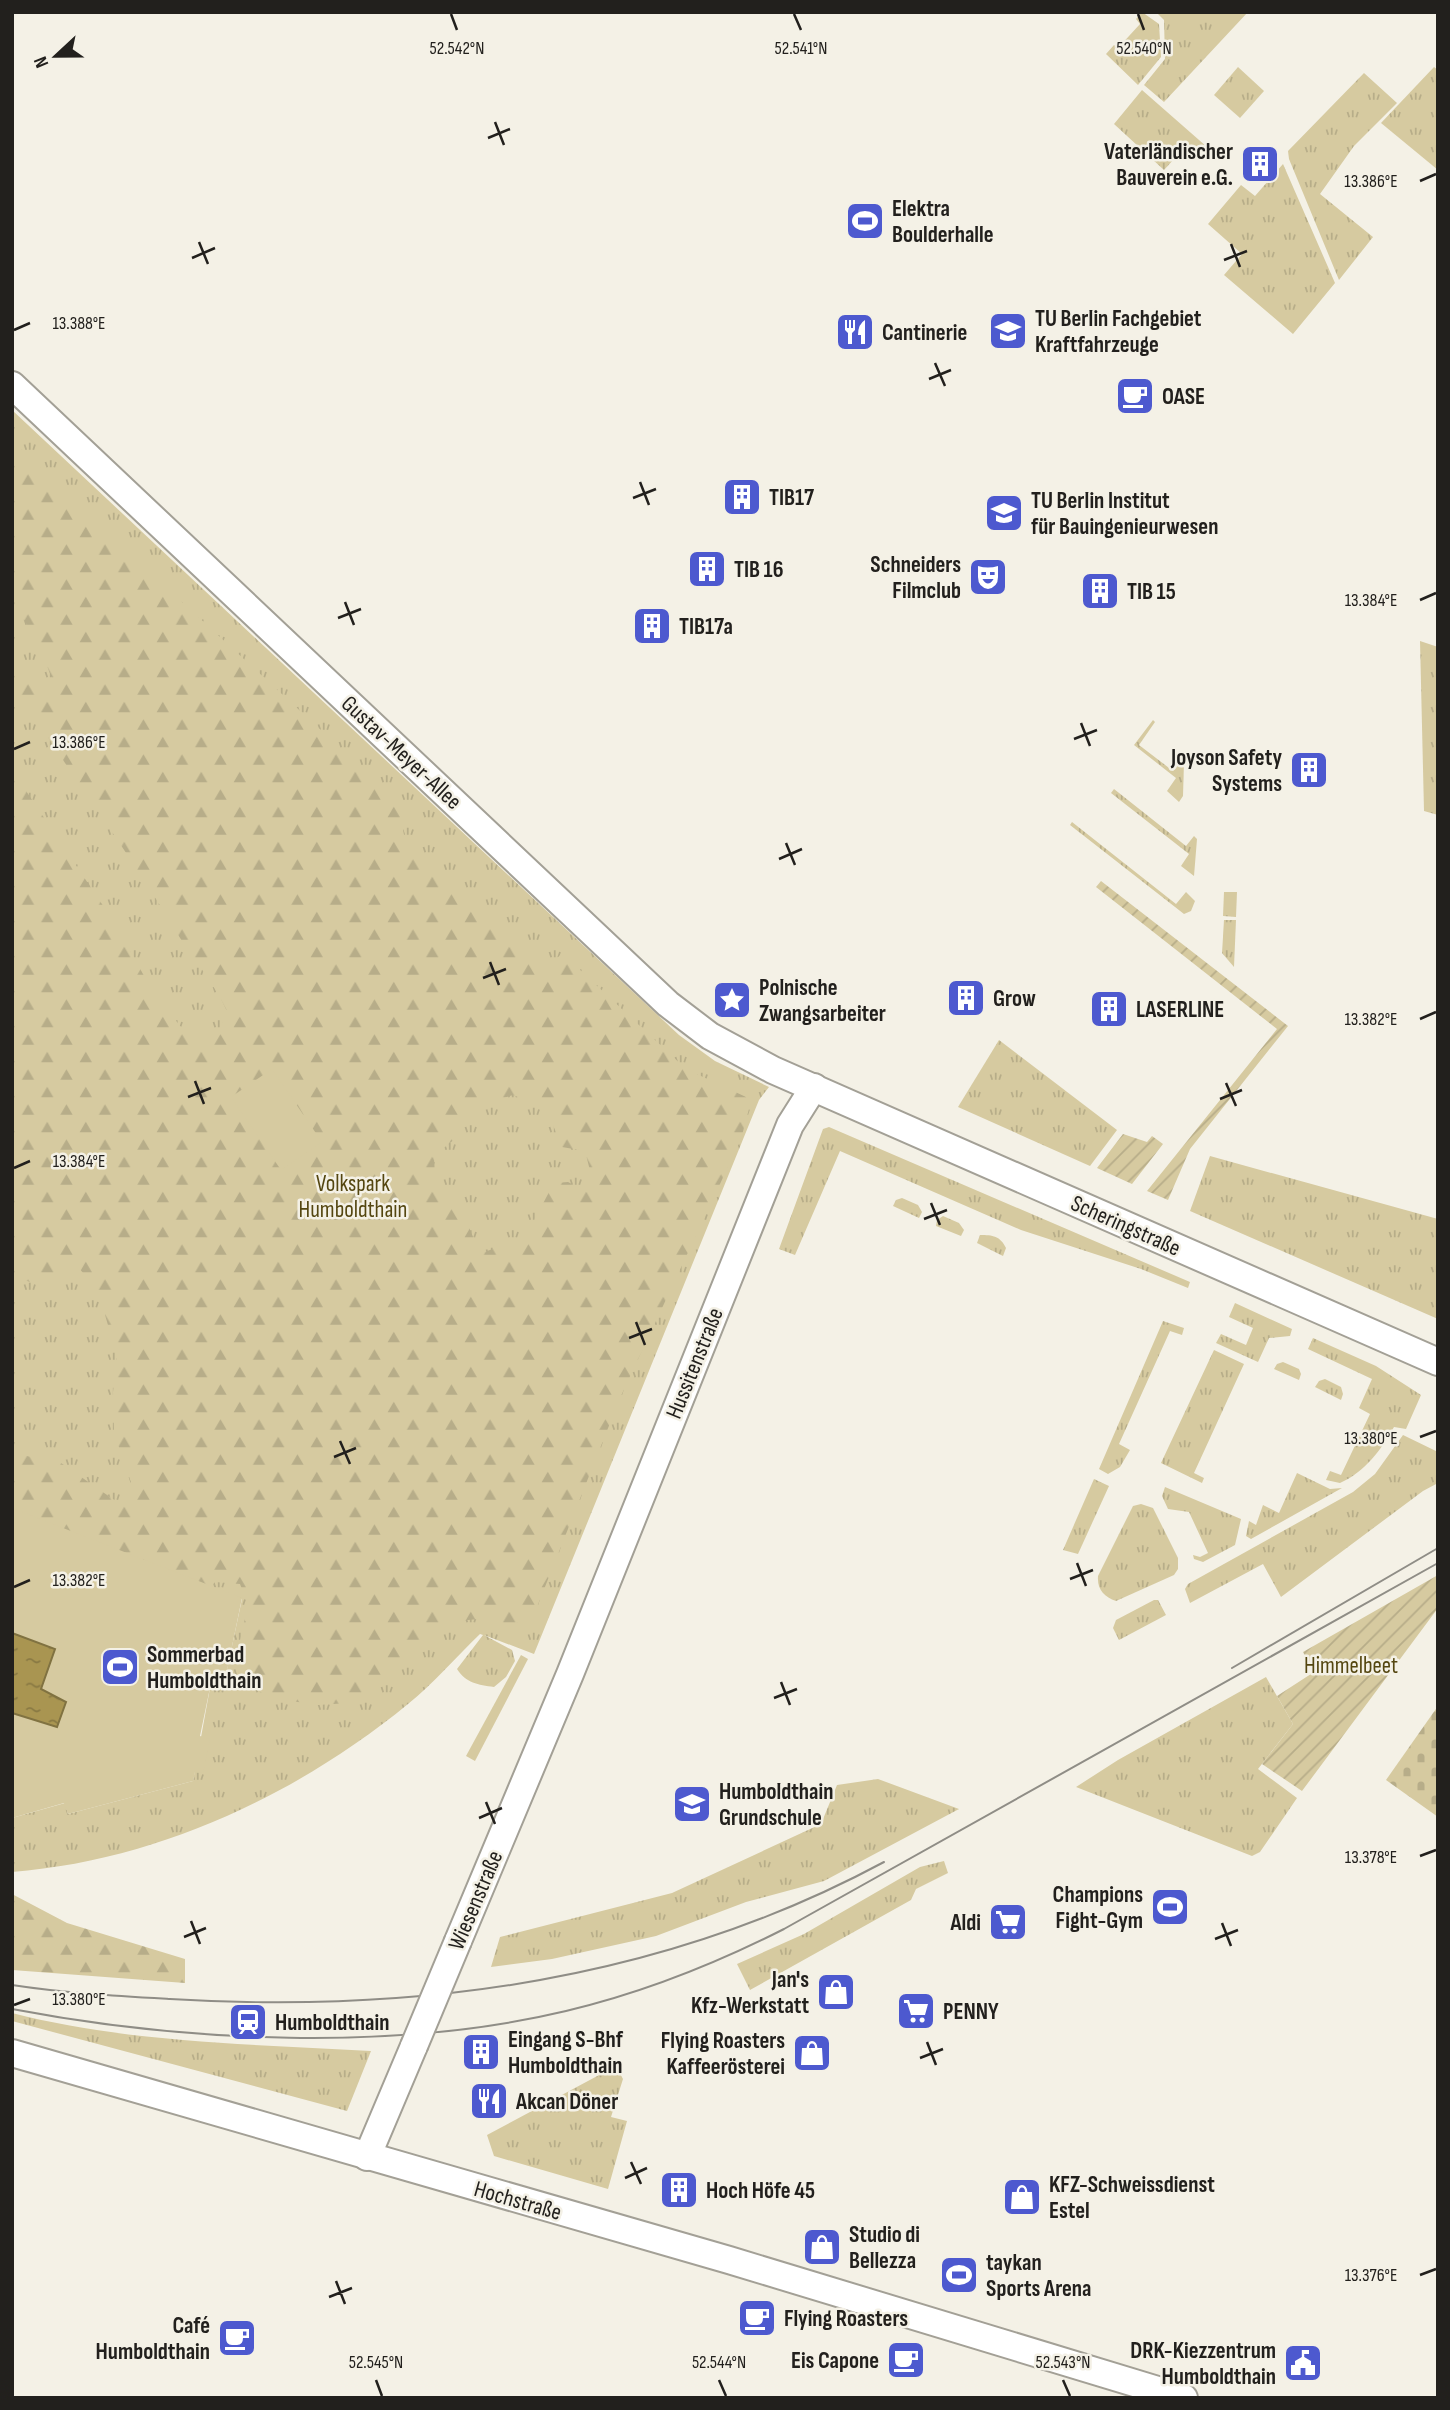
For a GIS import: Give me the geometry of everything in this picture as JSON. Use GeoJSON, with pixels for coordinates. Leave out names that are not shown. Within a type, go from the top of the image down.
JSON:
{"type":"FeatureCollection","features":[{"type":"Feature","properties":{"kind":"street","name":"Gustav-Meyer-Allee"},"geometry":{"type":"LineString","coordinates":[[12,385],[668,1004],[710,1036],[814,1087]]}},
{"type":"Feature","properties":{"kind":"street","name":"Scheringstraße"},"geometry":{"type":"LineString","coordinates":[[814,1087],[1438,1362]]}},
{"type":"Feature","properties":{"kind":"street","name":"Hussitenstraße"},"geometry":{"type":"LineString","coordinates":[[583,1643],[790,1125],[814,1087]]}},
{"type":"Feature","properties":{"kind":"street","name":"Wiesenstraße"},"geometry":{"type":"LineString","coordinates":[[367,2157],[583,1643]]}},
{"type":"Feature","properties":{"kind":"street","name":"Hochstraße"},"geometry":{"type":"LineString","coordinates":[[12,2053],[729,2260],[1184,2398]]}},
{"type":"Feature","properties":{"kind":"green space"},"geometry":{"type":"Polygon","coordinates":[[[1142,12],[1159,24],[1161,57],[1138,85],[1106,54],[1114,45],[1118,48],[1140,24],[1136,19],[1142,12]]]}},
{"type":"Feature","properties":{"kind":"green space"},"geometry":{"type":"Polygon","coordinates":[[[1156,12],[1248,12],[1164,102],[1144,85],[1165,59],[1164,20],[1156,12]]]}},
{"type":"Feature","properties":{"kind":"green space"},"geometry":{"type":"Polygon","coordinates":[[[1238,67],[1264,91],[1240,118],[1214,95],[1238,67]]]}},
{"type":"Feature","properties":{"kind":"green space"},"geometry":{"type":"Polygon","coordinates":[[[1434,67],[1438,70],[1438,170],[1381,123],[1434,67]]]}},
{"type":"Feature","properties":{"kind":"green space"},"geometry":{"type":"Polygon","coordinates":[[[1364,73],[1397,103],[1354,146],[1320,194],[1373,237],[1339,280],[1288,151],[1364,73]]]}},
{"type":"Feature","properties":{"kind":"green space"},"geometry":{"type":"Polygon","coordinates":[[[1142,90],[1207,147],[1197,158],[1185,147],[1164,170],[1114,124],[1142,90]]]}},
{"type":"Feature","properties":{"kind":"green space"},"geometry":{"type":"Polygon","coordinates":[[[1283,164],[1335,283],[1293,334],[1224,275],[1242,254],[1208,224],[1241,185],[1255,196],[1283,164]]]}},
{"type":"Feature","properties":{"kind":"green space","name":"Volkspark Humboldthain"},"geometry":{"type":"Polygon","coordinates":[[[12,410],[679,1035],[715,1061],[769,1087],[759,1100],[534,1654],[484,1635],[512,1650],[515,1661],[506,1677],[494,1687],[473,1682],[457,1669],[483,1635],[480,1634],[408,1704],[320,1767],[272,1794],[171,1838],[119,1854],[12,1872],[12,1818],[65,1803],[68,1814],[193,1781],[212,1677],[225,1679],[242,1599],[12,1508],[12,410]]]}},
{"type":"Feature","properties":{"kind":"green space","name":"Volkspark Humboldthain"},"geometry":{"type":"Polygon","coordinates":[[[12,440],[155,577],[413,815],[403,830],[406,844],[503,937],[548,968],[562,953],[686,1069],[746,1097],[750,1105],[741,1139],[620,1398],[535,1612],[513,1625],[478,1619],[458,1621],[363,1702],[318,1705],[278,1699],[239,1683],[237,1654],[248,1605],[240,1584],[215,1582],[204,1595],[12,1546],[12,1453],[61,1463],[120,1504],[134,1491],[114,1433],[113,1392],[117,1356],[103,1308],[89,1280],[78,1267],[60,1273],[40,1286],[12,1275],[12,770],[114,922],[148,983],[180,1026],[198,1035],[220,1028],[227,1011],[136,867],[12,680],[12,658],[27,681],[44,696],[55,686],[39,646],[12,598],[12,440]],[[513,1095],[491,1102],[468,1118],[456,1138],[434,1156],[435,1177],[445,1196],[464,1215],[480,1254],[512,1241],[527,1230],[555,1183],[568,1182],[587,1192],[593,1182],[585,1151],[562,1147],[546,1108],[513,1095]]]}},
{"type":"Feature","properties":{"kind":"green space"},"geometry":{"type":"Polygon","coordinates":[[[1420,641],[1438,647],[1438,815],[1424,811],[1420,641]]]}},
{"type":"Feature","properties":{"kind":"green space"},"geometry":{"type":"Polygon","coordinates":[[[1153,720],[1155,722],[1139,745],[1173,771],[1182,760],[1184,762],[1183,796],[1179,802],[1167,791],[1176,778],[1134,745],[1153,720]]]}},
{"type":"Feature","properties":{"kind":"green space"},"geometry":{"type":"Polygon","coordinates":[[[1114,789],[1186,846],[1194,836],[1197,839],[1194,876],[1181,866],[1189,854],[1111,793],[1114,789]]]}},
{"type":"Feature","properties":{"kind":"green space"},"geometry":{"type":"Polygon","coordinates":[[[1072,822],[1176,904],[1186,892],[1195,901],[1191,911],[1184,914],[1070,825],[1072,822]]]}},
{"type":"Feature","properties":{"kind":"green space"},"geometry":{"type":"Polygon","coordinates":[[[1101,881],[1288,1026],[1190,1149],[1168,1200],[1147,1191],[1277,1029],[1096,887],[1101,881]]]}},
{"type":"Feature","properties":{"kind":"green space"},"geometry":{"type":"Polygon","coordinates":[[[1224,892],[1237,892],[1236,917],[1223,916],[1224,892]]]}},
{"type":"Feature","properties":{"kind":"green space"},"geometry":{"type":"Polygon","coordinates":[[[1224,920],[1236,920],[1234,967],[1222,953],[1224,920]]]}},
{"type":"Feature","properties":{"kind":"green space"},"geometry":{"type":"Polygon","coordinates":[[[999,1040],[1117,1130],[1090,1166],[958,1107],[999,1040]]]}},
{"type":"Feature","properties":{"kind":"green space"},"geometry":{"type":"Polygon","coordinates":[[[272,1069],[322,1142],[281,1170],[231,1097],[272,1069]]]}},
{"type":"Feature","properties":{"kind":"green space"},"geometry":{"type":"Polygon","coordinates":[[[829,1127],[1190,1282],[1188,1288],[1141,1269],[1021,1230],[840,1151],[795,1255],[779,1249],[823,1129],[829,1127]]]}},
{"type":"Feature","properties":{"kind":"green space"},"geometry":{"type":"Polygon","coordinates":[[[1123,1134],[1147,1142],[1152,1136],[1163,1144],[1132,1184],[1097,1168],[1123,1134]]]}},
{"type":"Feature","properties":{"kind":"green space"},"geometry":{"type":"Polygon","coordinates":[[[1210,1156],[1438,1219],[1438,1319],[1190,1211],[1210,1156]]]}},
{"type":"Feature","properties":{"kind":"green space"},"geometry":{"type":"Polygon","coordinates":[[[902,1198],[918,1205],[922,1212],[919,1218],[893,1206],[896,1200],[902,1198]]]}},
{"type":"Feature","properties":{"kind":"green space"},"geometry":{"type":"Polygon","coordinates":[[[943,1216],[959,1223],[964,1230],[961,1236],[936,1226],[937,1220],[943,1216]]]}},
{"type":"Feature","properties":{"kind":"green space"},"geometry":{"type":"Polygon","coordinates":[[[980,1235],[999,1239],[1006,1248],[1003,1256],[977,1243],[980,1235]]]}},
{"type":"Feature","properties":{"kind":"green space"},"geometry":{"type":"Polygon","coordinates":[[[1235,1303],[1292,1329],[1290,1336],[1269,1338],[1258,1362],[1216,1343],[1221,1334],[1246,1345],[1253,1328],[1229,1317],[1235,1303]]]}},
{"type":"Feature","properties":{"kind":"green space"},"geometry":{"type":"Polygon","coordinates":[[[1163,1321],[1184,1328],[1182,1335],[1170,1331],[1119,1444],[1130,1450],[1120,1467],[1108,1474],[1099,1469],[1163,1321]]]}},
{"type":"Feature","properties":{"kind":"green space"},"geometry":{"type":"Polygon","coordinates":[[[1313,1338],[1376,1366],[1421,1395],[1406,1429],[1394,1427],[1372,1460],[1340,1483],[1326,1480],[1330,1471],[1341,1475],[1370,1414],[1359,1408],[1372,1379],[1308,1349],[1313,1338]]]}},
{"type":"Feature","properties":{"kind":"green space"},"geometry":{"type":"Polygon","coordinates":[[[1214,1350],[1244,1364],[1194,1473],[1204,1478],[1202,1483],[1161,1463],[1214,1350]]]}},
{"type":"Feature","properties":{"kind":"green space"},"geometry":{"type":"Polygon","coordinates":[[[1283,1362],[1299,1369],[1299,1380],[1274,1369],[1277,1364],[1283,1362]]]}},
{"type":"Feature","properties":{"kind":"green space"},"geometry":{"type":"Polygon","coordinates":[[[1325,1379],[1341,1387],[1341,1400],[1315,1387],[1319,1381],[1325,1379]]]}},
{"type":"Feature","properties":{"kind":"green space"},"geometry":{"type":"Polygon","coordinates":[[[1403,1435],[1438,1452],[1438,1483],[1423,1491],[1281,1597],[1263,1564],[1190,1603],[1185,1589],[1188,1584],[1353,1492],[1375,1474],[1403,1435]]]}},
{"type":"Feature","properties":{"kind":"green space"},"geometry":{"type":"Polygon","coordinates":[[[1297,1473],[1330,1489],[1342,1488],[1251,1539],[1246,1536],[1249,1521],[1256,1525],[1263,1505],[1279,1513],[1297,1473]]]}},
{"type":"Feature","properties":{"kind":"green space"},"geometry":{"type":"Polygon","coordinates":[[[1094,1479],[1109,1486],[1078,1554],[1063,1550],[1094,1479]]]}},
{"type":"Feature","properties":{"kind":"green space"},"geometry":{"type":"Polygon","coordinates":[[[1165,1487],[1241,1519],[1235,1545],[1203,1562],[1194,1559],[1193,1555],[1200,1557],[1208,1553],[1189,1512],[1168,1509],[1162,1496],[1165,1487]]]}},
{"type":"Feature","properties":{"kind":"green space"},"geometry":{"type":"Polygon","coordinates":[[[1141,1504],[1153,1508],[1178,1558],[1178,1569],[1174,1575],[1116,1601],[1102,1592],[1098,1576],[1133,1506],[1141,1504]]]}},
{"type":"Feature","properties":{"kind":"green space","name":"Sommerbad Humboldthain"},"geometry":{"type":"Polygon","coordinates":[[[12,1508],[242,1598],[225,1680],[212,1678],[200,1736],[210,1739],[203,1773],[195,1772],[193,1781],[68,1814],[64,1803],[12,1818],[12,1508]]]}},
{"type":"Feature","properties":{"kind":"green space","name":"Himmelbeet"},"geometry":{"type":"Polygon","coordinates":[[[1438,1575],[1438,1608],[1302,1791],[1262,1764],[1293,1724],[1277,1696],[1314,1672],[1303,1652],[1438,1575]]]}},
{"type":"Feature","properties":{"kind":"green space"},"geometry":{"type":"Polygon","coordinates":[[[1158,1600],[1166,1615],[1119,1640],[1113,1628],[1116,1620],[1158,1600]]]}},
{"type":"Feature","properties":{"kind":"green space"},"geometry":{"type":"Polygon","coordinates":[[[521,1655],[528,1659],[475,1761],[466,1756],[521,1655]]]}},
{"type":"Feature","properties":{"kind":"green space"},"geometry":{"type":"Polygon","coordinates":[[[1266,1677],[1293,1724],[1258,1769],[1297,1798],[1260,1852],[1252,1856],[1076,1787],[1118,1760],[1266,1677]]]}},
{"type":"Feature","properties":{"kind":"green space"},"geometry":{"type":"Polygon","coordinates":[[[1438,1706],[1438,1817],[1386,1780],[1438,1706]]]}},
{"type":"Feature","properties":{"kind":"green space"},"geometry":{"type":"Polygon","coordinates":[[[878,1779],[959,1809],[824,1881],[746,1902],[656,1936],[552,1959],[491,1967],[500,1937],[672,1893],[821,1824],[837,1785],[878,1779]]]}},
{"type":"Feature","properties":{"kind":"green space"},"geometry":{"type":"Polygon","coordinates":[[[944,1861],[948,1873],[916,1889],[911,1900],[750,1990],[737,1964],[804,1934],[920,1867],[944,1861]]]}},
{"type":"Feature","properties":{"kind":"green space"},"geometry":{"type":"Polygon","coordinates":[[[12,1894],[67,1923],[185,1959],[185,1983],[12,1970],[12,1894]]]}},
{"type":"Feature","properties":{"kind":"green space"},"geometry":{"type":"Polygon","coordinates":[[[12,2013],[101,2031],[190,2041],[371,2051],[347,2111],[12,2021],[12,2013]]]}},
{"type":"Feature","properties":{"kind":"green space"},"geometry":{"type":"Polygon","coordinates":[[[616,2066],[623,2079],[611,2117],[627,2121],[608,2189],[494,2156],[487,2135],[616,2066]]]}},
{"type":"Feature","properties":{"kind":"water"},"geometry":{"type":"Polygon","coordinates":[[[12,1633],[55,1649],[41,1689],[66,1702],[57,1727],[12,1713],[12,1633]]]}},
{"type":"Feature","properties":{"kind":"tram line"},"geometry":{"type":"LineString","coordinates":[[1232,1668],[1438,1548]]}},
{"type":"Feature","properties":{"kind":"tram line"},"geometry":{"type":"LineString","coordinates":[[12,2009],[147,2029],[218,2035],[361,2037],[431,2033],[500,2024],[622,1996],[705,1966],[784,1929],[1438,1563]]}},
{"type":"Feature","properties":{"kind":"tram line"},"geometry":{"type":"LineString","coordinates":[[12,1985],[170,1999],[263,2002],[355,2001],[447,1994],[537,1981],[626,1962],[714,1936],[800,1903],[884,1862]]}},
{"type":"Feature","properties":{"kind":"place","name":"Vaterländischer Bauverein e.G."},"geometry":{"type":"Point","coordinates":[1260,164]}},
{"type":"Feature","properties":{"kind":"place","name":"Elektra Boulderhalle"},"geometry":{"type":"Point","coordinates":[865,221]}},
{"type":"Feature","properties":{"kind":"place","name":"TU Berlin Fachgebiet Kraftfahrzeuge"},"geometry":{"type":"Point","coordinates":[1008,331]}},
{"type":"Feature","properties":{"kind":"place","name":"Cantinerie"},"geometry":{"type":"Point","coordinates":[855,332]}},
{"type":"Feature","properties":{"kind":"place","name":"OASE"},"geometry":{"type":"Point","coordinates":[1135,396]}},
{"type":"Feature","properties":{"kind":"place","name":"TIB17"},"geometry":{"type":"Point","coordinates":[742,497]}},
{"type":"Feature","properties":{"kind":"place","name":"TU Berlin Institut für Bauingenieurwesen"},"geometry":{"type":"Point","coordinates":[1004,513]}},
{"type":"Feature","properties":{"kind":"place","name":"TIB 16"},"geometry":{"type":"Point","coordinates":[707,569]}},
{"type":"Feature","properties":{"kind":"place","name":"Schneiders Filmclub"},"geometry":{"type":"Point","coordinates":[988,577]}},
{"type":"Feature","properties":{"kind":"place","name":"TIB 15"},"geometry":{"type":"Point","coordinates":[1100,591]}},
{"type":"Feature","properties":{"kind":"place","name":"TIB17a"},"geometry":{"type":"Point","coordinates":[652,626]}},
{"type":"Feature","properties":{"kind":"place","name":"Joyson Safety Systems"},"geometry":{"type":"Point","coordinates":[1309,770]}},
{"type":"Feature","properties":{"kind":"place","name":"Grow"},"geometry":{"type":"Point","coordinates":[966,998]}},
{"type":"Feature","properties":{"kind":"place","name":"Polnische Zwangsarbeiter"},"geometry":{"type":"Point","coordinates":[732,1000]}},
{"type":"Feature","properties":{"kind":"place","name":"LASERLINE"},"geometry":{"type":"Point","coordinates":[1109,1009]}},
{"type":"Feature","properties":{"kind":"place","name":"Sommerbad Humboldthain"},"geometry":{"type":"Point","coordinates":[120,1667]}},
{"type":"Feature","properties":{"kind":"place","name":"Humboldthain Grundschule"},"geometry":{"type":"Point","coordinates":[692,1804]}},
{"type":"Feature","properties":{"kind":"place","name":"Champions Fight-Gym"},"geometry":{"type":"Point","coordinates":[1170,1907]}},
{"type":"Feature","properties":{"kind":"place","name":"Aldi"},"geometry":{"type":"Point","coordinates":[1008,1922]}},
{"type":"Feature","properties":{"kind":"place","name":"Jan's Kfz-Werkstatt"},"geometry":{"type":"Point","coordinates":[836,1992]}},
{"type":"Feature","properties":{"kind":"place","name":"PENNY"},"geometry":{"type":"Point","coordinates":[916,2011]}},
{"type":"Feature","properties":{"kind":"place","name":"Humboldthain"},"geometry":{"type":"Point","coordinates":[248,2022]}},
{"type":"Feature","properties":{"kind":"place","name":"Eingang S-Bhf Humboldthain"},"geometry":{"type":"Point","coordinates":[481,2052]}},
{"type":"Feature","properties":{"kind":"place","name":"Flying Roasters Kaffeerösterei"},"geometry":{"type":"Point","coordinates":[812,2053]}},
{"type":"Feature","properties":{"kind":"place","name":"Akcan Döner"},"geometry":{"type":"Point","coordinates":[489,2101]}},
{"type":"Feature","properties":{"kind":"place","name":"Hoch Höfe 45"},"geometry":{"type":"Point","coordinates":[679,2190]}},
{"type":"Feature","properties":{"kind":"place","name":"KFZ-Schweissdienst Estel"},"geometry":{"type":"Point","coordinates":[1022,2197]}},
{"type":"Feature","properties":{"kind":"place","name":"Studio di Bellezza"},"geometry":{"type":"Point","coordinates":[822,2247]}},
{"type":"Feature","properties":{"kind":"place","name":"taykan Sports Arena"},"geometry":{"type":"Point","coordinates":[959,2275]}},
{"type":"Feature","properties":{"kind":"place","name":"Flying Roasters"},"geometry":{"type":"Point","coordinates":[757,2318]}},
{"type":"Feature","properties":{"kind":"place","name":"Café Humboldthain"},"geometry":{"type":"Point","coordinates":[237,2338]}},
{"type":"Feature","properties":{"kind":"place","name":"Eis Capone"},"geometry":{"type":"Point","coordinates":[906,2360]}},
{"type":"Feature","properties":{"kind":"place","name":"DRK-Kiezzentrum Humboldthain"},"geometry":{"type":"Point","coordinates":[1303,2363]}}]}
